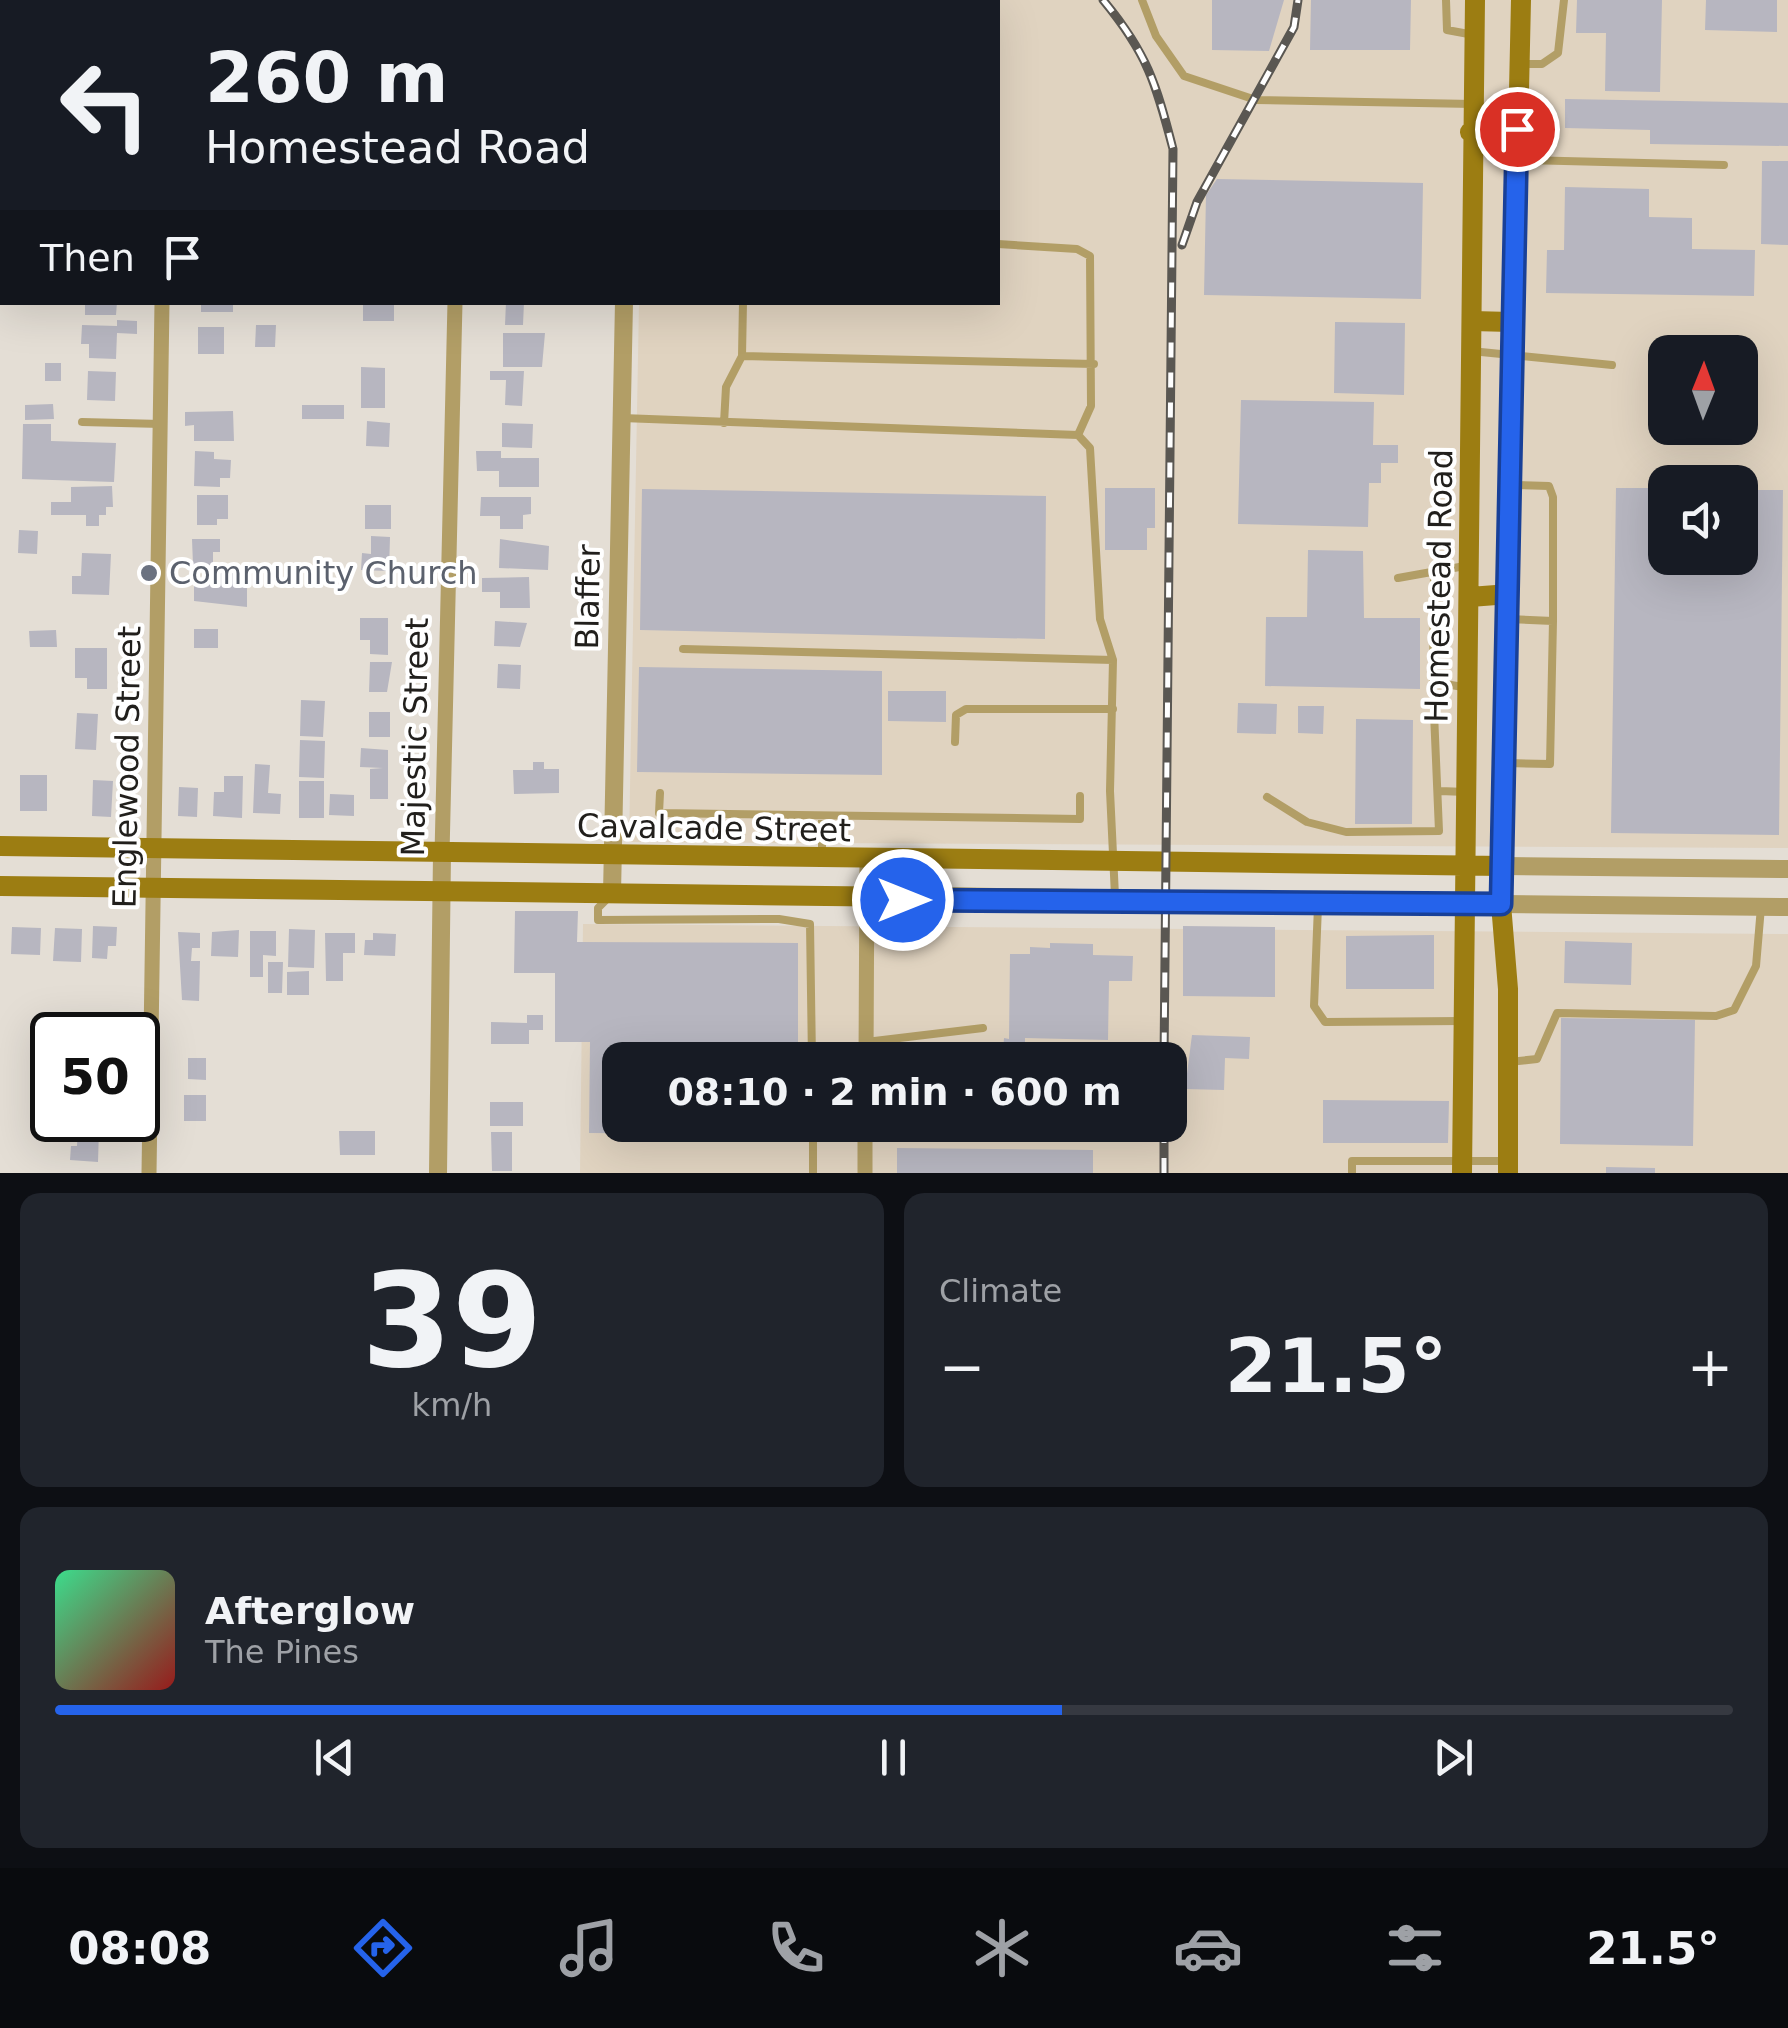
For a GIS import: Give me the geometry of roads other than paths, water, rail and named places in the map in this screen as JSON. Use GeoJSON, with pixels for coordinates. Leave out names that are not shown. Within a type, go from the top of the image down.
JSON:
{"type":"FeatureCollection","features":[{"type":"Feature","properties":{"kind":"main road","name":"Homestead Road"},"geometry":{"type":"LineString","coordinates":[[1462,1166],[1474,0]]}},
{"type":"Feature","properties":{"kind":"main road"},"geometry":{"type":"LineString","coordinates":[[1508,1167],[1509,1062],[1501,904],[1521,0]]}},
{"type":"Feature","properties":{"kind":"main road"},"geometry":{"type":"LineString","coordinates":[[1470,132],[1517,129]]}},
{"type":"Feature","properties":{"kind":"main road"},"geometry":{"type":"LineString","coordinates":[[1472,321],[1511,322]]}},
{"type":"Feature","properties":{"kind":"main road"},"geometry":{"type":"LineString","coordinates":[[1470,597],[1509,594]]}},
{"type":"Feature","properties":{"kind":"main road","name":"Cavalcade Street"},"geometry":{"type":"LineString","coordinates":[[0,846],[1502,866]]}},
{"type":"Feature","properties":{"kind":"main road","name":"Cavalcade Street"},"geometry":{"type":"LineString","coordinates":[[0,886],[1501,904]]}},
{"type":"Feature","properties":{"kind":"street","name":"Englewood Street"},"geometry":{"type":"LineString","coordinates":[[148,1173],[162,305]]}},
{"type":"Feature","properties":{"kind":"street","name":"Majestic Street"},"geometry":{"type":"LineString","coordinates":[[438,1173],[455,305]]}},
{"type":"Feature","properties":{"kind":"street","name":"Blaffer"},"geometry":{"type":"LineString","coordinates":[[612,894],[624,305]]}},
{"type":"Feature","properties":{"kind":"street"},"geometry":{"type":"LineString","coordinates":[[866,1042],[867,859]]}},
{"type":"Feature","properties":{"kind":"street","name":"Cavalcade Street"},"geometry":{"type":"LineString","coordinates":[[1502,866],[1788,869]]}},
{"type":"Feature","properties":{"kind":"street"},"geometry":{"type":"LineString","coordinates":[[1761,869],[1762,906]]}},
{"type":"Feature","properties":{"kind":"street","name":"Cavalcade Street"},"geometry":{"type":"LineString","coordinates":[[1501,904],[1788,907]]}},
{"type":"Feature","properties":{"kind":"street"},"geometry":{"type":"LineString","coordinates":[[865,1173],[866,1142]]}},
{"type":"Feature","properties":{"kind":"lane"},"geometry":{"type":"LineString","coordinates":[[1142,0],[1156,36],[1184,76],[1256,100],[1473,104]]}},
{"type":"Feature","properties":{"kind":"lane"},"geometry":{"type":"LineString","coordinates":[[1446,0],[1446,30],[1474,35]]}},
{"type":"Feature","properties":{"kind":"lane"},"geometry":{"type":"LineString","coordinates":[[1519,64],[1542,64],[1558,53],[1564,0]]}},
{"type":"Feature","properties":{"kind":"lane"},"geometry":{"type":"LineString","coordinates":[[1516,160],[1724,166]]}},
{"type":"Feature","properties":{"kind":"lane"},"geometry":{"type":"LineString","coordinates":[[1000,244],[1077,248],[1090,256],[1092,406],[1078,435]]}},
{"type":"Feature","properties":{"kind":"lane"},"geometry":{"type":"LineString","coordinates":[[724,423],[726,387],[742,356],[743,305]]}},
{"type":"Feature","properties":{"kind":"lane"},"geometry":{"type":"LineString","coordinates":[[1471,351],[1612,365]]}},
{"type":"Feature","properties":{"kind":"lane"},"geometry":{"type":"LineString","coordinates":[[742,356],[1094,364]]}},
{"type":"Feature","properties":{"kind":"lane"},"geometry":{"type":"LineString","coordinates":[[622,418],[1078,435],[1090,448],[1100,618],[1112,660],[1110,791],[1115,900]]}},
{"type":"Feature","properties":{"kind":"lane"},"geometry":{"type":"LineString","coordinates":[[82,422],[160,424]]}},
{"type":"Feature","properties":{"kind":"lane"},"geometry":{"type":"LineString","coordinates":[[1504,764],[1550,764],[1553,497],[1549,486],[1510,485]]}},
{"type":"Feature","properties":{"kind":"lane"},"geometry":{"type":"LineString","coordinates":[[1398,578],[1470,565]]}},
{"type":"Feature","properties":{"kind":"lane"},"geometry":{"type":"LineString","coordinates":[[1434,572],[1433,682],[1468,688]]}},
{"type":"Feature","properties":{"kind":"lane"},"geometry":{"type":"LineString","coordinates":[[1508,620],[1553,621]]}},
{"type":"Feature","properties":{"kind":"lane"},"geometry":{"type":"LineString","coordinates":[[683,649],[1112,660]]}},
{"type":"Feature","properties":{"kind":"lane"},"geometry":{"type":"LineString","coordinates":[[954,742],[956,715],[966,709],[1113,709]]}},
{"type":"Feature","properties":{"kind":"lane"},"geometry":{"type":"LineString","coordinates":[[1267,797],[1307,822],[1346,832],[1439,831],[1440,791],[1433,772],[1434,713]]}},
{"type":"Feature","properties":{"kind":"lane"},"geometry":{"type":"LineString","coordinates":[[1440,791],[1466,792]]}},
{"type":"Feature","properties":{"kind":"lane"},"geometry":{"type":"LineString","coordinates":[[660,793],[659,814],[1080,819],[1080,796]]}},
{"type":"Feature","properties":{"kind":"lane"},"geometry":{"type":"LineString","coordinates":[[822,817],[822,859]]}},
{"type":"Feature","properties":{"kind":"lane"},"geometry":{"type":"LineString","coordinates":[[612,894],[598,908],[598,920],[779,920],[810,924]]}},
{"type":"Feature","properties":{"kind":"lane"},"geometry":{"type":"LineString","coordinates":[[804,898],[810,924],[812,1042]]}},
{"type":"Feature","properties":{"kind":"lane"},"geometry":{"type":"LineString","coordinates":[[1318,902],[1314,1006],[1324,1022],[1463,1022]]}},
{"type":"Feature","properties":{"kind":"lane"},"geometry":{"type":"LineString","coordinates":[[1509,1062],[1537,1059],[1557,1013],[1716,1016],[1734,1010],[1756,966],[1762,906]]}},
{"type":"Feature","properties":{"kind":"lane"},"geometry":{"type":"LineString","coordinates":[[866,1042],[983,1028]]}},
{"type":"Feature","properties":{"kind":"lane"},"geometry":{"type":"LineString","coordinates":[[812,1142],[813,1173]]}},
{"type":"Feature","properties":{"kind":"lane"},"geometry":{"type":"LineString","coordinates":[[1427,1173],[1428,1160]]}},
{"type":"Feature","properties":{"kind":"lane"},"geometry":{"type":"LineString","coordinates":[[1352,1173],[1352,1162],[1428,1160],[1462,1166],[1508,1167]]}},
{"type":"Feature","properties":{"kind":"railway"},"geometry":{"type":"LineString","coordinates":[[1103,0],[1130,36],[1148,70],[1173,149],[1164,1042]]}},
{"type":"Feature","properties":{"kind":"railway"},"geometry":{"type":"LineString","coordinates":[[1182,245],[1197,202],[1294,27],[1298,0]]}},
{"type":"Feature","properties":{"kind":"railway"},"geometry":{"type":"LineString","coordinates":[[1164,1142],[1164,1173]]}},
{"type":"Feature","properties":{"kind":"place","name":"Community Church"},"geometry":{"type":"Point","coordinates":[149,573]}}]}
